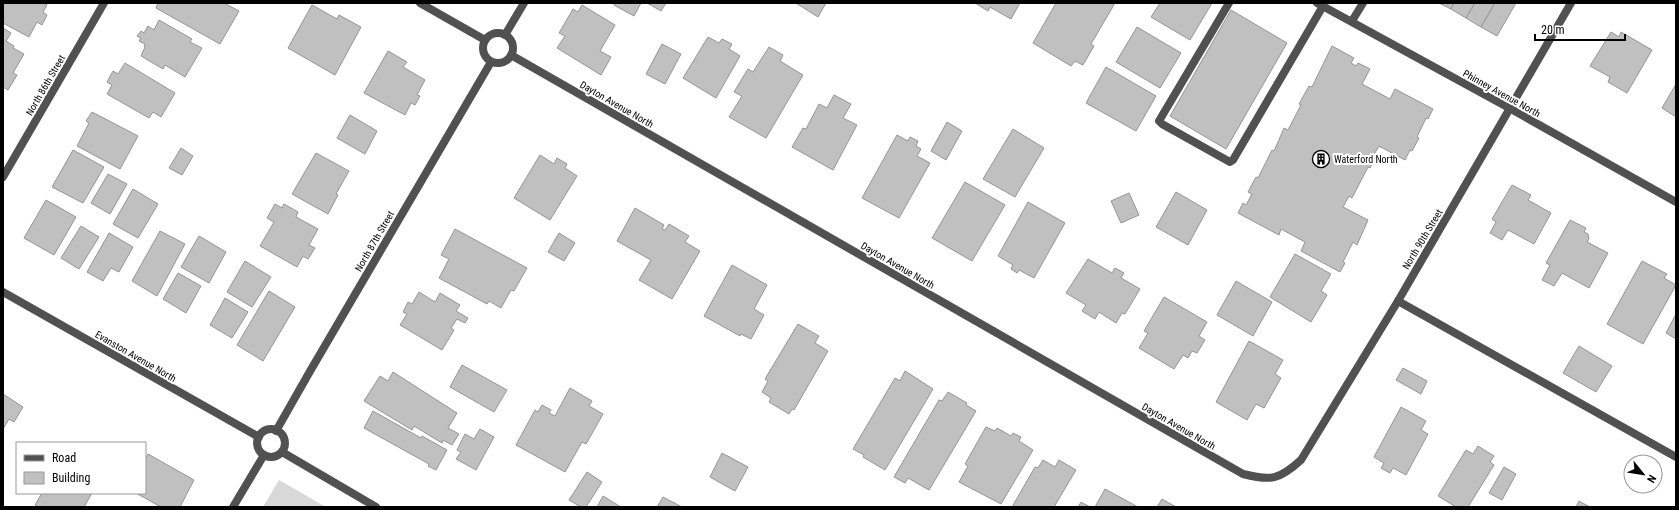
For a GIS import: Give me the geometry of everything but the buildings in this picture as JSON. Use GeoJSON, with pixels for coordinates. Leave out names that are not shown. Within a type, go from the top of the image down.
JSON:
{"type":"FeatureCollection","features":[{"type":"Feature","properties":{"kind":"street","name":"North 86th Street"},"geometry":{"type":"LineString","coordinates":[[3,177],[104,3]]}},
{"type":"Feature","properties":{"kind":"street"},"geometry":{"type":"LineString","coordinates":[[420,3],[485,40]]}},
{"type":"Feature","properties":{"kind":"street"},"geometry":{"type":"LineString","coordinates":[[505,35],[524,3]]}},
{"type":"Feature","properties":{"kind":"street"},"geometry":{"type":"LineString","coordinates":[[1229,3],[1160,121],[1162,124],[1230,162],[1233,160],[1320,5]]}},
{"type":"Feature","properties":{"kind":"street"},"geometry":{"type":"LineString","coordinates":[[1352,21],[1363,3]]}},
{"type":"Feature","properties":{"kind":"street","name":"North 90th Street"},"geometry":{"type":"LineString","coordinates":[[1278,477],[1301,460],[1398,301],[1511,109],[1571,3]]}},
{"type":"Feature","properties":{"kind":"street","name":"Phinney Avenue North"},"geometry":{"type":"LineString","coordinates":[[1320,5],[1352,21],[1676,202]]}},
{"type":"Feature","properties":{"kind":"street"},"geometry":{"type":"LineString","coordinates":[[495,33],[505,35],[512,43],[511,55],[503,62],[498,64],[492,62],[483,53],[482,48],[485,40],[495,33]]}},
{"type":"Feature","properties":{"kind":"street","name":"Dayton Avenue North"},"geometry":{"type":"LineString","coordinates":[[511,55],[1243,474],[1262,479],[1278,477]]}},
{"type":"Feature","properties":{"kind":"street","name":"North 87th Street"},"geometry":{"type":"LineString","coordinates":[[276,431],[492,62]]}},
{"type":"Feature","properties":{"kind":"street","name":"Evanston Avenue North"},"geometry":{"type":"LineString","coordinates":[[3,292],[260,437]]}},
{"type":"Feature","properties":{"kind":"street"},"geometry":{"type":"LineString","coordinates":[[1398,301],[1676,457]]}},
{"type":"Feature","properties":{"kind":"street"},"geometry":{"type":"LineString","coordinates":[[267,430],[276,431],[280,433],[285,440],[282,452],[273,457],[264,455],[258,447],[260,437],[267,430]]}},
{"type":"Feature","properties":{"kind":"street"},"geometry":{"type":"LineString","coordinates":[[282,452],[376,507]]}},
{"type":"Feature","properties":{"kind":"street"},"geometry":{"type":"LineString","coordinates":[[233,507],[264,455]]}},
{"type":"Feature","properties":{"kind":"shaded area"},"geometry":{"type":"Polygon","coordinates":[[[279,480],[326,507],[263,507],[279,480]]]}},
{"type":"Feature","properties":{"kind":"place","name":"Waterford North"},"geometry":{"type":"Point","coordinates":[1321,159]}}]}
